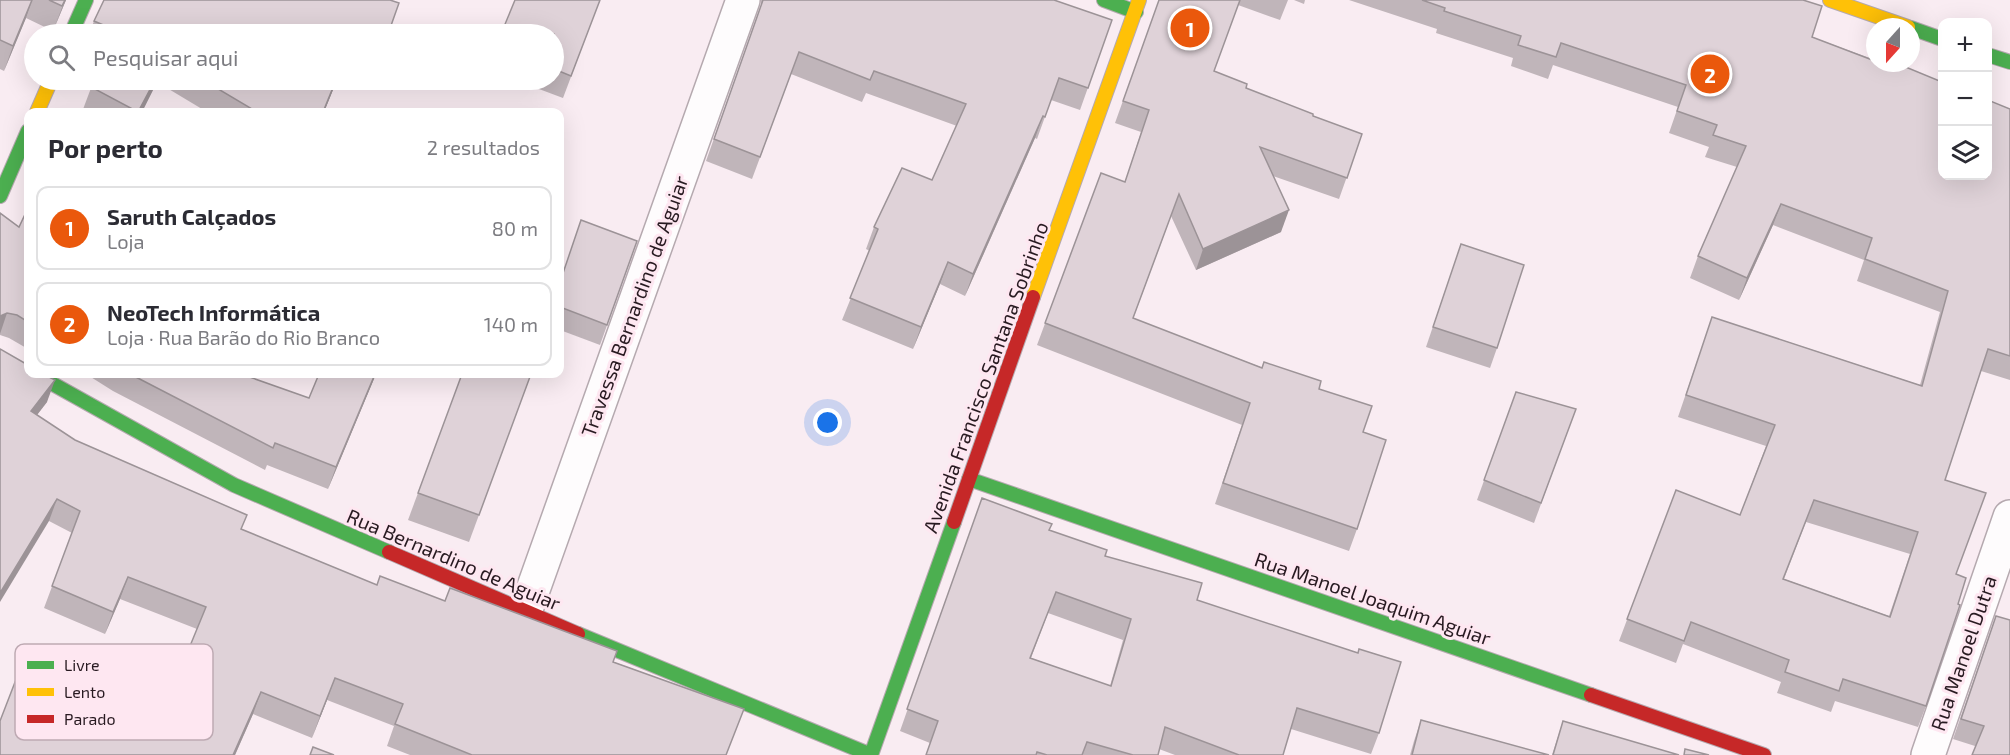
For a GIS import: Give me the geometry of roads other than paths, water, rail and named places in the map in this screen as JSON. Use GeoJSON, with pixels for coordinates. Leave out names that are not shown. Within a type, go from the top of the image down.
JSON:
{"type":"FeatureCollection","features":[{"type":"Feature","properties":{"kind":"street"},"geometry":{"type":"LineString","coordinates":[[75,24],[86,0]]}},
{"type":"Feature","properties":{"kind":"street","name":"Travessa Bernardino de Aguiar"},"geometry":{"type":"LineString","coordinates":[[525,612],[743,0]]}},
{"type":"Feature","properties":{"kind":"street"},"geometry":{"type":"LineString","coordinates":[[1104,0],[1138,6]]}},
{"type":"Feature","properties":{"kind":"street"},"geometry":{"type":"LineString","coordinates":[[1830,0],[1881,18]]}},
{"type":"Feature","properties":{"kind":"street","name":"Avenida Francisco Santana Sobrinho"},"geometry":{"type":"LineString","coordinates":[[871,755],[1138,6]]}},
{"type":"Feature","properties":{"kind":"street"},"geometry":{"type":"LineString","coordinates":[[1920,32],[1938,38]]}},
{"type":"Feature","properties":{"kind":"street"},"geometry":{"type":"LineString","coordinates":[[1992,56],[2010,62]]}},
{"type":"Feature","properties":{"kind":"street"},"geometry":{"type":"LineString","coordinates":[[39,108],[47,90]]}},
{"type":"Feature","properties":{"kind":"street"},"geometry":{"type":"LineString","coordinates":[[0,196],[24,140]]}},
{"type":"Feature","properties":{"kind":"street","name":"Rua Bernardino de Aguiar"},"geometry":{"type":"LineString","coordinates":[[41,378],[234,485],[525,612],[871,755]]}},
{"type":"Feature","properties":{"kind":"street","name":"Rua Manoel Joaquim Aguiar"},"geometry":{"type":"LineString","coordinates":[[969,478],[1764,755]]}},
{"type":"Feature","properties":{"kind":"street","name":"Rua Manoel Dutra"},"geometry":{"type":"LineString","coordinates":[[1928,755],[2003,558],[2010,518]]}},
{"type":"Feature","properties":{"kind":"place","name":"Saruth Calçados"},"geometry":{"type":"Point","coordinates":[1190,28]}},
{"type":"Feature","properties":{"kind":"place","name":"NeoTech Informática"},"geometry":{"type":"Point","coordinates":[1710,74]}}]}
